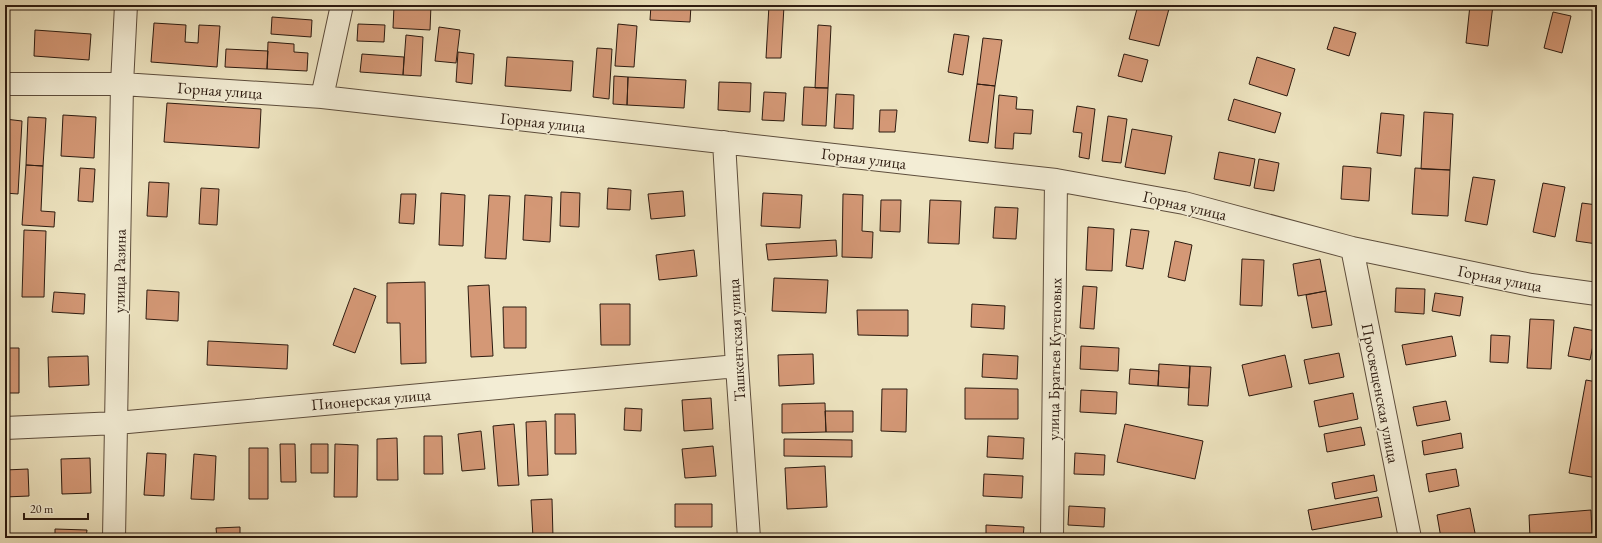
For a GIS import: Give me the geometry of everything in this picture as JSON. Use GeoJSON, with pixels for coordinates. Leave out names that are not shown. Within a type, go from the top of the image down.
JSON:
{"type":"FeatureCollection","features":[{"type":"Feature","properties":{"kind":"street","name":"улица Разина"},"geometry":{"type":"LineString","coordinates":[[114,538],[122,84],[126,5]]}},
{"type":"Feature","properties":{"kind":"street"},"geometry":{"type":"LineString","coordinates":[[322,97],[342,5]]}},
{"type":"Feature","properties":{"kind":"street","name":"Горная улица"},"geometry":{"type":"LineString","coordinates":[[5,84],[122,84],[322,97],[1056,180],[1184,203],[1352,248],[1531,285],[1597,294]]}},
{"type":"Feature","properties":{"kind":"street","name":"Ташкентская улица"},"geometry":{"type":"LineString","coordinates":[[724,142],[749,538]]}},
{"type":"Feature","properties":{"kind":"street","name":"улица Братьев Кутеповых"},"geometry":{"type":"LineString","coordinates":[[1052,538],[1056,180]]}},
{"type":"Feature","properties":{"kind":"street","name":"Просвещенская улица"},"geometry":{"type":"LineString","coordinates":[[1352,248],[1410,538]]}},
{"type":"Feature","properties":{"kind":"street","name":"Пионерская улица"},"geometry":{"type":"LineString","coordinates":[[5,428],[117,422],[737,366]]}},
{"type":"Feature","properties":{"kind":"building"},"geometry":{"type":"Polygon","coordinates":[[[272,5],[312,5],[311,9],[272,7],[272,5]]]}},
{"type":"Feature","properties":{"kind":"building"},"geometry":{"type":"Polygon","coordinates":[[[407,5],[431,5],[430,30],[393,28],[394,6],[407,7],[407,5]]]}},
{"type":"Feature","properties":{"kind":"building"},"geometry":{"type":"Polygon","coordinates":[[[651,5],[691,5],[690,22],[650,20],[651,5]]]}},
{"type":"Feature","properties":{"kind":"building"},"geometry":{"type":"Polygon","coordinates":[[[769,5],[784,6],[781,58],[766,58],[769,5]]]}},
{"type":"Feature","properties":{"kind":"building"},"geometry":{"type":"Polygon","coordinates":[[[1138,5],[1170,5],[1159,46],[1129,39],[1138,5]]]}},
{"type":"Feature","properties":{"kind":"building"},"geometry":{"type":"Polygon","coordinates":[[[1470,5],[1493,5],[1488,46],[1466,43],[1470,5]]]}},
{"type":"Feature","properties":{"kind":"building"},"geometry":{"type":"Polygon","coordinates":[[[1553,12],[1571,16],[1562,53],[1544,48],[1553,12]]]}},
{"type":"Feature","properties":{"kind":"building"},"geometry":{"type":"Polygon","coordinates":[[[5,14],[7,15],[5,39],[5,14]]]}},
{"type":"Feature","properties":{"kind":"building"},"geometry":{"type":"Polygon","coordinates":[[[272,17],[312,20],[311,37],[271,34],[272,17]]]}},
{"type":"Feature","properties":{"kind":"building"},"geometry":{"type":"Polygon","coordinates":[[[154,23],[186,25],[185,42],[198,43],[199,25],[220,26],[217,67],[151,62],[154,23]]]}},
{"type":"Feature","properties":{"kind":"building"},"geometry":{"type":"Polygon","coordinates":[[[358,24],[385,25],[384,42],[357,41],[358,24]]]}},
{"type":"Feature","properties":{"kind":"building"},"geometry":{"type":"Polygon","coordinates":[[[618,24],[637,26],[634,67],[615,66],[618,24]]]}},
{"type":"Feature","properties":{"kind":"building"},"geometry":{"type":"Polygon","coordinates":[[[818,25],[831,26],[828,88],[815,88],[818,25]]]}},
{"type":"Feature","properties":{"kind":"building"},"geometry":{"type":"Polygon","coordinates":[[[439,27],[460,30],[456,63],[435,61],[439,27]]]}},
{"type":"Feature","properties":{"kind":"building"},"geometry":{"type":"Polygon","coordinates":[[[1334,27],[1356,33],[1349,56],[1327,49],[1334,27]]]}},
{"type":"Feature","properties":{"kind":"building"},"geometry":{"type":"Polygon","coordinates":[[[35,30],[91,34],[89,60],[34,56],[35,30]]]}},
{"type":"Feature","properties":{"kind":"building"},"geometry":{"type":"Polygon","coordinates":[[[954,34],[969,36],[963,75],[948,72],[954,34]]]}},
{"type":"Feature","properties":{"kind":"building"},"geometry":{"type":"Polygon","coordinates":[[[406,35],[423,37],[421,76],[403,75],[406,35]]]}},
{"type":"Feature","properties":{"kind":"building"},"geometry":{"type":"Polygon","coordinates":[[[983,38],[1002,40],[995,86],[977,84],[983,38]]]}},
{"type":"Feature","properties":{"kind":"building"},"geometry":{"type":"Polygon","coordinates":[[[268,42],[294,44],[294,52],[308,53],[307,71],[267,69],[268,42]]]}},
{"type":"Feature","properties":{"kind":"building"},"geometry":{"type":"Polygon","coordinates":[[[597,48],[612,49],[609,99],[593,97],[597,48]]]}},
{"type":"Feature","properties":{"kind":"building"},"geometry":{"type":"Polygon","coordinates":[[[226,49],[268,51],[267,69],[225,67],[226,49]]]}},
{"type":"Feature","properties":{"kind":"building"},"geometry":{"type":"Polygon","coordinates":[[[458,52],[474,54],[472,84],[456,82],[458,52]]]}},
{"type":"Feature","properties":{"kind":"building"},"geometry":{"type":"Polygon","coordinates":[[[362,54],[404,57],[403,75],[360,72],[362,54]]]}},
{"type":"Feature","properties":{"kind":"building"},"geometry":{"type":"Polygon","coordinates":[[[1124,54],[1148,60],[1142,82],[1118,76],[1124,54]]]}},
{"type":"Feature","properties":{"kind":"building"},"geometry":{"type":"Polygon","coordinates":[[[507,57],[573,61],[571,91],[505,86],[507,57]]]}},
{"type":"Feature","properties":{"kind":"building"},"geometry":{"type":"Polygon","coordinates":[[[1257,57],[1295,69],[1287,96],[1249,84],[1257,57]]]}},
{"type":"Feature","properties":{"kind":"building"},"geometry":{"type":"Polygon","coordinates":[[[614,76],[628,77],[627,105],[613,104],[614,76]]]}},
{"type":"Feature","properties":{"kind":"building"},"geometry":{"type":"Polygon","coordinates":[[[628,77],[686,80],[684,108],[627,105],[628,77]]]}},
{"type":"Feature","properties":{"kind":"building"},"geometry":{"type":"Polygon","coordinates":[[[719,82],[751,83],[750,112],[718,110],[719,82]]]}},
{"type":"Feature","properties":{"kind":"building"},"geometry":{"type":"Polygon","coordinates":[[[977,84],[995,86],[988,143],[969,141],[977,84]]]}},
{"type":"Feature","properties":{"kind":"building"},"geometry":{"type":"Polygon","coordinates":[[[804,87],[828,88],[826,126],[802,125],[804,87]]]}},
{"type":"Feature","properties":{"kind":"building"},"geometry":{"type":"Polygon","coordinates":[[[764,92],[786,93],[784,121],[762,120],[764,92]]]}},
{"type":"Feature","properties":{"kind":"building"},"geometry":{"type":"Polygon","coordinates":[[[836,94],[854,95],[853,129],[834,128],[836,94]]]}},
{"type":"Feature","properties":{"kind":"building"},"geometry":{"type":"Polygon","coordinates":[[[999,95],[1017,97],[1016,109],[1033,110],[1031,134],[1014,133],[1013,149],[995,148],[999,95]]]}},
{"type":"Feature","properties":{"kind":"building"},"geometry":{"type":"Polygon","coordinates":[[[1234,99],[1281,113],[1275,133],[1228,120],[1234,99]]]}},
{"type":"Feature","properties":{"kind":"building"},"geometry":{"type":"Polygon","coordinates":[[[167,103],[261,109],[259,148],[164,142],[167,103]]]}},
{"type":"Feature","properties":{"kind":"building"},"geometry":{"type":"Polygon","coordinates":[[[1077,106],[1095,109],[1089,159],[1079,157],[1082,133],[1073,132],[1077,106]]]}},
{"type":"Feature","properties":{"kind":"building"},"geometry":{"type":"Polygon","coordinates":[[[880,110],[897,110],[895,132],[879,132],[880,110]]]}},
{"type":"Feature","properties":{"kind":"building"},"geometry":{"type":"Polygon","coordinates":[[[1424,112],[1453,114],[1450,170],[1421,169],[1424,112]]]}},
{"type":"Feature","properties":{"kind":"building"},"geometry":{"type":"Polygon","coordinates":[[[1381,113],[1404,115],[1401,156],[1377,153],[1381,113]]]}},
{"type":"Feature","properties":{"kind":"building"},"geometry":{"type":"Polygon","coordinates":[[[63,115],[96,117],[94,158],[61,156],[63,115]]]}},
{"type":"Feature","properties":{"kind":"building"},"geometry":{"type":"Polygon","coordinates":[[[1108,116],[1127,119],[1121,163],[1102,161],[1108,116]]]}},
{"type":"Feature","properties":{"kind":"building"},"geometry":{"type":"Polygon","coordinates":[[[28,117],[46,118],[43,166],[26,165],[28,117]]]}},
{"type":"Feature","properties":{"kind":"building"},"geometry":{"type":"Polygon","coordinates":[[[5,119],[22,121],[18,194],[5,193],[5,119]]]}},
{"type":"Feature","properties":{"kind":"building"},"geometry":{"type":"Polygon","coordinates":[[[1132,129],[1172,136],[1165,174],[1125,167],[1132,129]]]}},
{"type":"Feature","properties":{"kind":"building"},"geometry":{"type":"Polygon","coordinates":[[[1219,152],[1255,159],[1250,186],[1214,179],[1219,152]]]}},
{"type":"Feature","properties":{"kind":"building"},"geometry":{"type":"Polygon","coordinates":[[[1259,159],[1279,163],[1274,191],[1254,188],[1259,159]]]}},
{"type":"Feature","properties":{"kind":"building"},"geometry":{"type":"Polygon","coordinates":[[[26,165],[43,166],[41,211],[55,212],[54,227],[22,225],[26,165]]]}},
{"type":"Feature","properties":{"kind":"building"},"geometry":{"type":"Polygon","coordinates":[[[1343,166],[1371,168],[1369,201],[1341,199],[1343,166]]]}},
{"type":"Feature","properties":{"kind":"building"},"geometry":{"type":"Polygon","coordinates":[[[80,168],[95,169],[93,202],[78,201],[80,168]]]}},
{"type":"Feature","properties":{"kind":"building"},"geometry":{"type":"Polygon","coordinates":[[[1415,168],[1450,170],[1448,216],[1412,214],[1415,168]]]}},
{"type":"Feature","properties":{"kind":"building"},"geometry":{"type":"Polygon","coordinates":[[[1473,177],[1495,180],[1487,225],[1465,221],[1473,177]]]}},
{"type":"Feature","properties":{"kind":"building"},"geometry":{"type":"Polygon","coordinates":[[[149,182],[169,183],[167,217],[147,216],[149,182]]]}},
{"type":"Feature","properties":{"kind":"building"},"geometry":{"type":"Polygon","coordinates":[[[1543,183],[1565,187],[1555,237],[1533,232],[1543,183]]]}},
{"type":"Feature","properties":{"kind":"building"},"geometry":{"type":"Polygon","coordinates":[[[201,188],[219,189],[217,225],[199,224],[201,188]]]}},
{"type":"Feature","properties":{"kind":"building"},"geometry":{"type":"Polygon","coordinates":[[[608,188],[631,190],[630,210],[607,209],[608,188]]]}},
{"type":"Feature","properties":{"kind":"building"},"geometry":{"type":"Polygon","coordinates":[[[683,191],[685,216],[651,219],[648,194],[683,191]]]}},
{"type":"Feature","properties":{"kind":"building"},"geometry":{"type":"Polygon","coordinates":[[[561,192],[580,193],[579,227],[560,226],[561,192]]]}},
{"type":"Feature","properties":{"kind":"building"},"geometry":{"type":"Polygon","coordinates":[[[441,193],[465,195],[463,246],[439,245],[441,193]]]}},
{"type":"Feature","properties":{"kind":"building"},"geometry":{"type":"Polygon","coordinates":[[[763,193],[802,195],[800,228],[761,226],[763,193]]]}},
{"type":"Feature","properties":{"kind":"building"},"geometry":{"type":"Polygon","coordinates":[[[401,194],[416,194],[414,224],[399,223],[401,194]]]}},
{"type":"Feature","properties":{"kind":"building"},"geometry":{"type":"Polygon","coordinates":[[[843,194],[863,195],[862,231],[873,232],[872,258],[842,257],[843,194]]]}},
{"type":"Feature","properties":{"kind":"building"},"geometry":{"type":"Polygon","coordinates":[[[489,195],[510,196],[506,259],[485,258],[489,195]]]}},
{"type":"Feature","properties":{"kind":"building"},"geometry":{"type":"Polygon","coordinates":[[[525,195],[552,197],[550,242],[523,240],[525,195]]]}},
{"type":"Feature","properties":{"kind":"building"},"geometry":{"type":"Polygon","coordinates":[[[881,200],[901,200],[900,232],[880,231],[881,200]]]}},
{"type":"Feature","properties":{"kind":"building"},"geometry":{"type":"Polygon","coordinates":[[[930,200],[961,201],[959,244],[928,243],[930,200]]]}},
{"type":"Feature","properties":{"kind":"building"},"geometry":{"type":"Polygon","coordinates":[[[1582,203],[1597,205],[1597,244],[1576,241],[1582,203]]]}},
{"type":"Feature","properties":{"kind":"building"},"geometry":{"type":"Polygon","coordinates":[[[995,207],[1018,208],[1016,239],[993,238],[995,207]]]}},
{"type":"Feature","properties":{"kind":"building"},"geometry":{"type":"Polygon","coordinates":[[[1088,227],[1114,229],[1112,271],[1086,270],[1088,227]]]}},
{"type":"Feature","properties":{"kind":"building"},"geometry":{"type":"Polygon","coordinates":[[[1131,229],[1149,231],[1143,269],[1126,266],[1131,229]]]}},
{"type":"Feature","properties":{"kind":"building"},"geometry":{"type":"Polygon","coordinates":[[[24,230],[46,231],[44,297],[22,297],[24,230]]]}},
{"type":"Feature","properties":{"kind":"building"},"geometry":{"type":"Polygon","coordinates":[[[836,240],[837,256],[768,260],[766,244],[836,240]]]}},
{"type":"Feature","properties":{"kind":"building"},"geometry":{"type":"Polygon","coordinates":[[[1175,241],[1192,245],[1185,281],[1168,277],[1175,241]]]}},
{"type":"Feature","properties":{"kind":"building"},"geometry":{"type":"Polygon","coordinates":[[[694,250],[697,276],[659,280],[656,255],[694,250]]]}},
{"type":"Feature","properties":{"kind":"building"},"geometry":{"type":"Polygon","coordinates":[[[1242,259],[1264,260],[1262,306],[1240,305],[1242,259]]]}},
{"type":"Feature","properties":{"kind":"building"},"geometry":{"type":"Polygon","coordinates":[[[1320,259],[1326,291],[1298,296],[1293,264],[1320,259]]]}},
{"type":"Feature","properties":{"kind":"building"},"geometry":{"type":"Polygon","coordinates":[[[774,278],[828,280],[826,313],[772,311],[774,278]]]}},
{"type":"Feature","properties":{"kind":"building"},"geometry":{"type":"Polygon","coordinates":[[[425,282],[426,363],[401,364],[400,323],[387,323],[387,283],[425,282]]]}},
{"type":"Feature","properties":{"kind":"building"},"geometry":{"type":"Polygon","coordinates":[[[489,285],[493,356],[471,357],[468,286],[489,285]]]}},
{"type":"Feature","properties":{"kind":"building"},"geometry":{"type":"Polygon","coordinates":[[[1083,286],[1097,287],[1094,329],[1080,328],[1083,286]]]}},
{"type":"Feature","properties":{"kind":"building"},"geometry":{"type":"Polygon","coordinates":[[[354,288],[376,296],[355,353],[333,345],[354,288]]]}},
{"type":"Feature","properties":{"kind":"building"},"geometry":{"type":"Polygon","coordinates":[[[1396,288],[1425,289],[1424,314],[1395,312],[1396,288]]]}},
{"type":"Feature","properties":{"kind":"building"},"geometry":{"type":"Polygon","coordinates":[[[147,290],[179,292],[178,321],[146,319],[147,290]]]}},
{"type":"Feature","properties":{"kind":"building"},"geometry":{"type":"Polygon","coordinates":[[[1326,291],[1332,325],[1312,328],[1306,295],[1326,291]]]}},
{"type":"Feature","properties":{"kind":"building"},"geometry":{"type":"Polygon","coordinates":[[[54,292],[85,294],[84,314],[52,312],[54,292]]]}},
{"type":"Feature","properties":{"kind":"building"},"geometry":{"type":"Polygon","coordinates":[[[1435,293],[1463,297],[1460,316],[1432,311],[1435,293]]]}},
{"type":"Feature","properties":{"kind":"building"},"geometry":{"type":"Polygon","coordinates":[[[600,304],[630,304],[630,345],[601,345],[600,304]]]}},
{"type":"Feature","properties":{"kind":"building"},"geometry":{"type":"Polygon","coordinates":[[[972,304],[1005,306],[1004,329],[971,327],[972,304]]]}},
{"type":"Feature","properties":{"kind":"building"},"geometry":{"type":"Polygon","coordinates":[[[503,307],[526,307],[526,348],[504,348],[503,307]]]}},
{"type":"Feature","properties":{"kind":"building"},"geometry":{"type":"Polygon","coordinates":[[[857,310],[908,310],[908,336],[858,335],[857,310]]]}},
{"type":"Feature","properties":{"kind":"building"},"geometry":{"type":"Polygon","coordinates":[[[1530,319],[1554,320],[1551,369],[1527,368],[1530,319]]]}},
{"type":"Feature","properties":{"kind":"building"},"geometry":{"type":"Polygon","coordinates":[[[1574,327],[1596,331],[1590,360],[1568,356],[1574,327]]]}},
{"type":"Feature","properties":{"kind":"building"},"geometry":{"type":"Polygon","coordinates":[[[1491,335],[1510,336],[1508,363],[1490,362],[1491,335]]]}},
{"type":"Feature","properties":{"kind":"building"},"geometry":{"type":"Polygon","coordinates":[[[1452,336],[1456,356],[1406,365],[1402,345],[1452,336]]]}},
{"type":"Feature","properties":{"kind":"building"},"geometry":{"type":"Polygon","coordinates":[[[208,341],[288,345],[287,369],[207,365],[208,341]]]}},
{"type":"Feature","properties":{"kind":"building"},"geometry":{"type":"Polygon","coordinates":[[[1081,346],[1119,348],[1118,371],[1080,369],[1081,346]]]}},
{"type":"Feature","properties":{"kind":"building"},"geometry":{"type":"Polygon","coordinates":[[[5,348],[19,348],[19,393],[5,393],[5,348]]]}},
{"type":"Feature","properties":{"kind":"building"},"geometry":{"type":"Polygon","coordinates":[[[1339,353],[1344,377],[1309,384],[1304,360],[1339,353]]]}},
{"type":"Feature","properties":{"kind":"building"},"geometry":{"type":"Polygon","coordinates":[[[813,354],[814,384],[779,386],[778,355],[813,354]]]}},
{"type":"Feature","properties":{"kind":"building"},"geometry":{"type":"Polygon","coordinates":[[[983,354],[1018,356],[1017,379],[982,377],[983,354]]]}},
{"type":"Feature","properties":{"kind":"building"},"geometry":{"type":"Polygon","coordinates":[[[1285,355],[1292,387],[1249,396],[1242,365],[1285,355]]]}},
{"type":"Feature","properties":{"kind":"building"},"geometry":{"type":"Polygon","coordinates":[[[88,356],[89,385],[49,387],[48,357],[88,356]]]}},
{"type":"Feature","properties":{"kind":"building"},"geometry":{"type":"Polygon","coordinates":[[[1159,364],[1190,366],[1189,388],[1158,386],[1159,364]]]}},
{"type":"Feature","properties":{"kind":"building"},"geometry":{"type":"Polygon","coordinates":[[[1190,366],[1211,367],[1208,406],[1188,405],[1190,366]]]}},
{"type":"Feature","properties":{"kind":"building"},"geometry":{"type":"Polygon","coordinates":[[[1130,369],[1159,371],[1158,386],[1129,384],[1130,369]]]}},
{"type":"Feature","properties":{"kind":"building"},"geometry":{"type":"Polygon","coordinates":[[[1586,380],[1597,382],[1597,478],[1569,473],[1586,380]]]}},
{"type":"Feature","properties":{"kind":"building"},"geometry":{"type":"Polygon","coordinates":[[[965,388],[1018,389],[1018,419],[965,419],[965,388]]]}},
{"type":"Feature","properties":{"kind":"building"},"geometry":{"type":"Polygon","coordinates":[[[882,389],[907,389],[906,432],[881,431],[882,389]]]}},
{"type":"Feature","properties":{"kind":"building"},"geometry":{"type":"Polygon","coordinates":[[[1081,390],[1117,392],[1116,414],[1080,412],[1081,390]]]}},
{"type":"Feature","properties":{"kind":"building"},"geometry":{"type":"Polygon","coordinates":[[[1353,393],[1358,419],[1319,427],[1314,401],[1353,393]]]}},
{"type":"Feature","properties":{"kind":"building"},"geometry":{"type":"Polygon","coordinates":[[[711,398],[713,429],[684,431],[682,400],[711,398]]]}},
{"type":"Feature","properties":{"kind":"building"},"geometry":{"type":"Polygon","coordinates":[[[1446,401],[1450,420],[1417,426],[1413,407],[1446,401]]]}},
{"type":"Feature","properties":{"kind":"building"},"geometry":{"type":"Polygon","coordinates":[[[825,403],[826,432],[782,433],[782,404],[825,403]]]}},
{"type":"Feature","properties":{"kind":"building"},"geometry":{"type":"Polygon","coordinates":[[[625,408],[642,409],[641,431],[624,430],[625,408]]]}},
{"type":"Feature","properties":{"kind":"building"},"geometry":{"type":"Polygon","coordinates":[[[825,411],[853,411],[853,432],[826,432],[825,411]]]}},
{"type":"Feature","properties":{"kind":"building"},"geometry":{"type":"Polygon","coordinates":[[[555,414],[575,414],[576,454],[555,454],[555,414]]]}},
{"type":"Feature","properties":{"kind":"building"},"geometry":{"type":"Polygon","coordinates":[[[546,421],[548,475],[528,476],[526,422],[546,421]]]}},
{"type":"Feature","properties":{"kind":"building"},"geometry":{"type":"Polygon","coordinates":[[[514,424],[519,485],[498,486],[493,426],[514,424]]]}},
{"type":"Feature","properties":{"kind":"building"},"geometry":{"type":"Polygon","coordinates":[[[1125,424],[1203,441],[1195,479],[1117,462],[1125,424]]]}},
{"type":"Feature","properties":{"kind":"building"},"geometry":{"type":"Polygon","coordinates":[[[1361,427],[1365,445],[1327,452],[1324,434],[1361,427]]]}},
{"type":"Feature","properties":{"kind":"building"},"geometry":{"type":"Polygon","coordinates":[[[481,431],[485,469],[462,471],[458,434],[481,431]]]}},
{"type":"Feature","properties":{"kind":"building"},"geometry":{"type":"Polygon","coordinates":[[[1461,433],[1463,448],[1424,455],[1422,441],[1461,433]]]}},
{"type":"Feature","properties":{"kind":"building"},"geometry":{"type":"Polygon","coordinates":[[[424,436],[442,436],[443,474],[424,474],[424,436]]]}},
{"type":"Feature","properties":{"kind":"building"},"geometry":{"type":"Polygon","coordinates":[[[988,436],[1024,438],[1023,459],[987,457],[988,436]]]}},
{"type":"Feature","properties":{"kind":"building"},"geometry":{"type":"Polygon","coordinates":[[[397,438],[398,480],[377,480],[377,439],[397,438]]]}},
{"type":"Feature","properties":{"kind":"building"},"geometry":{"type":"Polygon","coordinates":[[[784,439],[852,440],[852,457],[784,456],[784,439]]]}},
{"type":"Feature","properties":{"kind":"building"},"geometry":{"type":"Polygon","coordinates":[[[280,444],[295,444],[296,482],[281,482],[280,444]]]}},
{"type":"Feature","properties":{"kind":"building"},"geometry":{"type":"Polygon","coordinates":[[[311,444],[328,444],[328,473],[311,473],[311,444]]]}},
{"type":"Feature","properties":{"kind":"building"},"geometry":{"type":"Polygon","coordinates":[[[335,444],[358,445],[357,497],[334,497],[335,444]]]}},
{"type":"Feature","properties":{"kind":"building"},"geometry":{"type":"Polygon","coordinates":[[[713,446],[716,476],[685,478],[682,449],[713,446]]]}},
{"type":"Feature","properties":{"kind":"building"},"geometry":{"type":"Polygon","coordinates":[[[249,448],[268,448],[268,499],[249,499],[249,448]]]}},
{"type":"Feature","properties":{"kind":"building"},"geometry":{"type":"Polygon","coordinates":[[[147,453],[166,454],[164,496],[144,495],[147,453]]]}},
{"type":"Feature","properties":{"kind":"building"},"geometry":{"type":"Polygon","coordinates":[[[1075,453],[1105,455],[1104,475],[1074,474],[1075,453]]]}},
{"type":"Feature","properties":{"kind":"building"},"geometry":{"type":"Polygon","coordinates":[[[194,454],[216,456],[214,500],[191,499],[194,454]]]}},
{"type":"Feature","properties":{"kind":"building"},"geometry":{"type":"Polygon","coordinates":[[[90,458],[91,493],[62,494],[61,459],[90,458]]]}},
{"type":"Feature","properties":{"kind":"building"},"geometry":{"type":"Polygon","coordinates":[[[825,466],[827,507],[787,509],[785,468],[825,466]]]}},
{"type":"Feature","properties":{"kind":"building"},"geometry":{"type":"Polygon","coordinates":[[[28,469],[29,496],[5,497],[5,470],[28,469]]]}},
{"type":"Feature","properties":{"kind":"building"},"geometry":{"type":"Polygon","coordinates":[[[1456,469],[1459,486],[1429,492],[1426,474],[1456,469]]]}},
{"type":"Feature","properties":{"kind":"building"},"geometry":{"type":"Polygon","coordinates":[[[984,474],[1023,476],[1022,498],[983,496],[984,474]]]}},
{"type":"Feature","properties":{"kind":"building"},"geometry":{"type":"Polygon","coordinates":[[[1374,475],[1377,491],[1335,499],[1332,483],[1374,475]]]}},
{"type":"Feature","properties":{"kind":"building"},"geometry":{"type":"Polygon","coordinates":[[[1378,497],[1382,517],[1312,530],[1308,510],[1378,497]]]}},
{"type":"Feature","properties":{"kind":"building"},"geometry":{"type":"Polygon","coordinates":[[[552,499],[553,538],[533,538],[531,500],[552,499]]]}},
{"type":"Feature","properties":{"kind":"building"},"geometry":{"type":"Polygon","coordinates":[[[675,504],[712,504],[712,527],[675,527],[675,504]]]}},
{"type":"Feature","properties":{"kind":"building"},"geometry":{"type":"Polygon","coordinates":[[[1069,506],[1105,508],[1104,527],[1068,525],[1069,506]]]}},
{"type":"Feature","properties":{"kind":"building"},"geometry":{"type":"Polygon","coordinates":[[[1470,508],[1476,538],[1441,538],[1437,515],[1470,508]]]}},
{"type":"Feature","properties":{"kind":"building"},"geometry":{"type":"Polygon","coordinates":[[[1591,510],[1592,536],[1530,538],[1529,515],[1591,510]]]}},
{"type":"Feature","properties":{"kind":"building"},"geometry":{"type":"Polygon","coordinates":[[[986,525],[1024,527],[1023,538],[986,538],[986,525]]]}},
{"type":"Feature","properties":{"kind":"building"},"geometry":{"type":"Polygon","coordinates":[[[240,527],[240,538],[217,538],[216,528],[240,527]]]}},
{"type":"Feature","properties":{"kind":"building"},"geometry":{"type":"Polygon","coordinates":[[[55,529],[87,530],[86,538],[55,538],[55,529]]]}},
{"type":"Feature","properties":{"kind":"building"},"geometry":{"type":"Polygon","coordinates":[[[1388,535],[1388,538],[1371,538],[1388,535]]]}}]}
